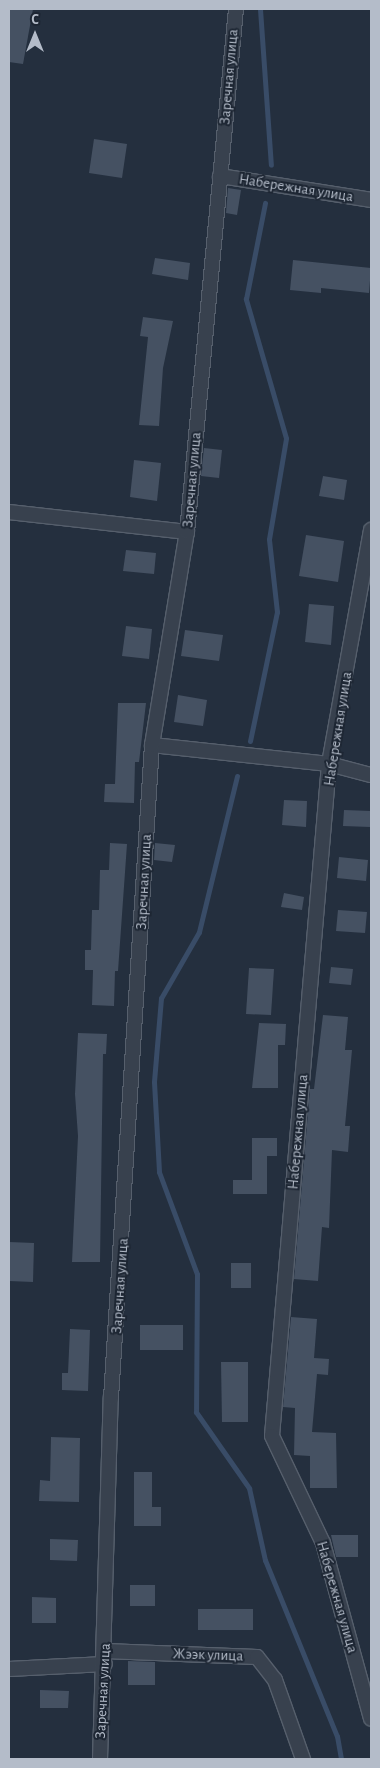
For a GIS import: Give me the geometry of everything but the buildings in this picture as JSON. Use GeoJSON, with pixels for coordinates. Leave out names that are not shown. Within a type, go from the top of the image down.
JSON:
{"type":"FeatureCollection","features":[{"type":"Feature","properties":{"kind":"street","name":"Заречная улица"},"geometry":{"type":"LineString","coordinates":[[100,1759],[105,1657],[111,1398],[152,745],[187,532],[236,9]]}},
{"type":"Feature","properties":{"kind":"street","name":"Набережная улица"},"geometry":{"type":"LineString","coordinates":[[220,176],[371,200]]}},
{"type":"Feature","properties":{"kind":"street"},"geometry":{"type":"LineString","coordinates":[[9,512],[187,532]]}},
{"type":"Feature","properties":{"kind":"street","name":"Набережная улица"},"geometry":{"type":"LineString","coordinates":[[371,530],[329,764],[272,1436],[323,1543],[371,1719]]}},
{"type":"Feature","properties":{"kind":"street"},"geometry":{"type":"LineString","coordinates":[[152,745],[329,764],[371,775]]}},
{"type":"Feature","properties":{"kind":"street","name":"Жээк улица"},"geometry":{"type":"LineString","coordinates":[[9,1669],[105,1657],[257,1657],[275,1680],[303,1759]]}},
{"type":"Feature","properties":{"kind":"waterway"},"geometry":{"type":"LineString","coordinates":[[260,9],[271,165]]}},
{"type":"Feature","properties":{"kind":"waterway"},"geometry":{"type":"LineString","coordinates":[[250,741],[277,612],[269,539],[286,438],[246,299],[265,203]]}},
{"type":"Feature","properties":{"kind":"waterway"},"geometry":{"type":"LineString","coordinates":[[237,776],[199,932],[161,998],[154,1082],[159,1172],[197,1274],[196,1412],[249,1488],[265,1560],[337,1736],[341,1759]]}}]}
